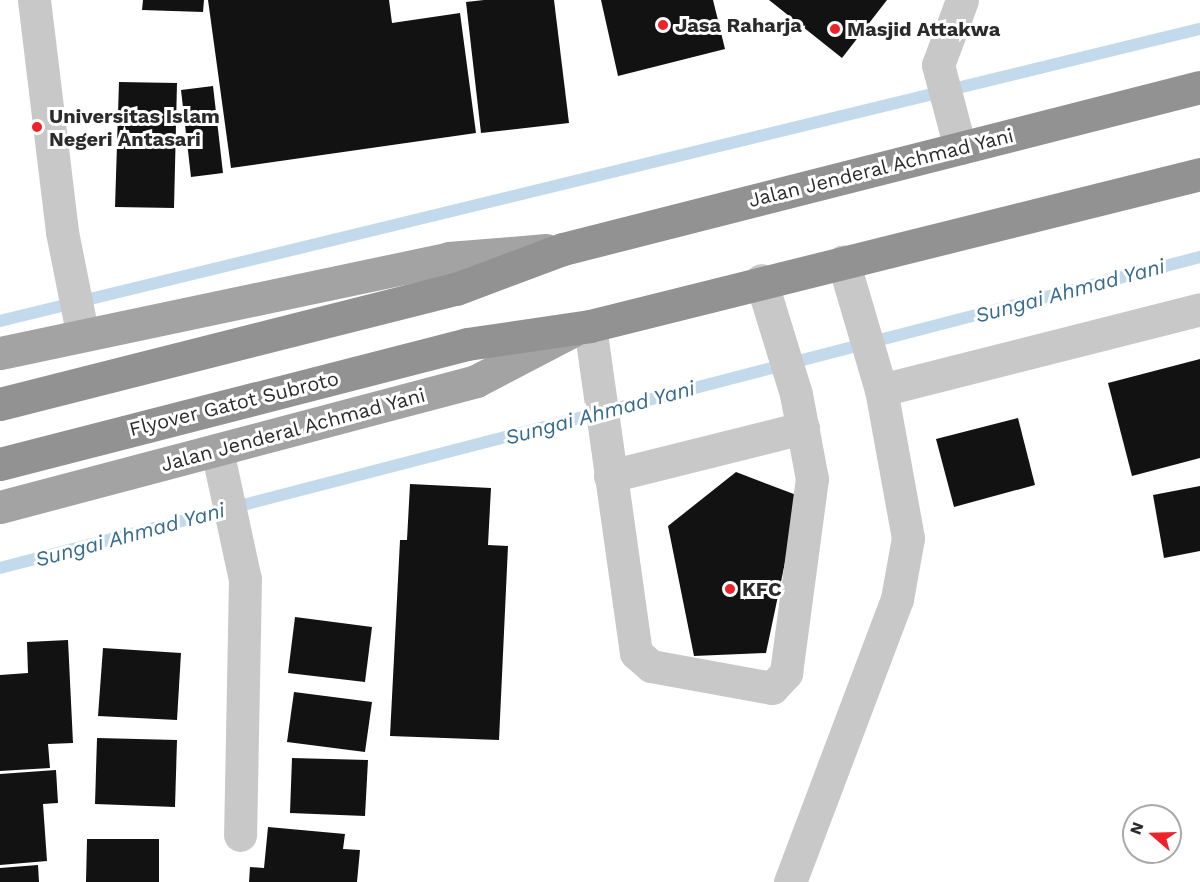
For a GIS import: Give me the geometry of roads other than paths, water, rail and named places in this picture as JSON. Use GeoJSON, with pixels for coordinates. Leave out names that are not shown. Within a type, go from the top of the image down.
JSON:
{"type":"FeatureCollection","features":[{"type":"Feature","properties":{"kind":"highway","name":"Jalan Jenderal Achmad Yani"},"geometry":{"type":"LineString","coordinates":[[0,404],[456,289],[563,249],[1200,87]]}},
{"type":"Feature","properties":{"kind":"highway","name":"Jalan Jenderal Achmad Yani"},"geometry":{"type":"LineString","coordinates":[[467,344],[583,327],[761,279],[1200,174]]}},
{"type":"Feature","properties":{"kind":"highway","name":"Flyover Gatot Subroto"},"geometry":{"type":"LineString","coordinates":[[0,464],[467,344]]}},
{"type":"Feature","properties":{"kind":"main road","name":"Jalan Jenderal Achmad Yani"},"geometry":{"type":"LineString","coordinates":[[0,353],[81,322],[448,258],[563,249]]}},
{"type":"Feature","properties":{"kind":"main road","name":"Jalan Jenderal Achmad Yani"},"geometry":{"type":"LineString","coordinates":[[0,507],[476,381],[583,327]]}},
{"type":"Feature","properties":{"kind":"street"},"geometry":{"type":"LineString","coordinates":[[34,0],[62,232],[81,322]]}},
{"type":"Feature","properties":{"kind":"street"},"geometry":{"type":"LineString","coordinates":[[960,148],[938,65],[962,0]]}},
{"type":"Feature","properties":{"kind":"street"},"geometry":{"type":"LineString","coordinates":[[790,882],[897,599],[908,538],[878,381],[843,261]]}},
{"type":"Feature","properties":{"kind":"street"},"geometry":{"type":"LineString","coordinates":[[583,327],[606,444],[636,653],[651,666],[772,688],[786,673],[812,479],[796,394],[761,279]]}},
{"type":"Feature","properties":{"kind":"street"},"geometry":{"type":"LineString","coordinates":[[878,381],[1200,309]]}},
{"type":"Feature","properties":{"kind":"street"},"geometry":{"type":"LineString","coordinates":[[610,476],[802,428]]}},
{"type":"Feature","properties":{"kind":"street"},"geometry":{"type":"LineString","coordinates":[[217,450],[245,579],[240,834]]}},
{"type":"Feature","properties":{"kind":"waterway","name":"Sungai Ahmad Yani"},"geometry":{"type":"LineString","coordinates":[[0,321],[1200,29]]}},
{"type":"Feature","properties":{"kind":"waterway","name":"Sungai Ahmad Yani"},"geometry":{"type":"LineString","coordinates":[[0,568],[1200,257]]}},
{"type":"Feature","properties":{"kind":"place","name":"Jasa Raharja"},"geometry":{"type":"Point","coordinates":[663,25]}},
{"type":"Feature","properties":{"kind":"place","name":"Masjid Attakwa"},"geometry":{"type":"Point","coordinates":[835,29]}},
{"type":"Feature","properties":{"kind":"place","name":"Universitas Islam Negeri Antasari"},"geometry":{"type":"Point","coordinates":[37,127]}},
{"type":"Feature","properties":{"kind":"place","name":"KFC"},"geometry":{"type":"Point","coordinates":[730,589]}}]}
